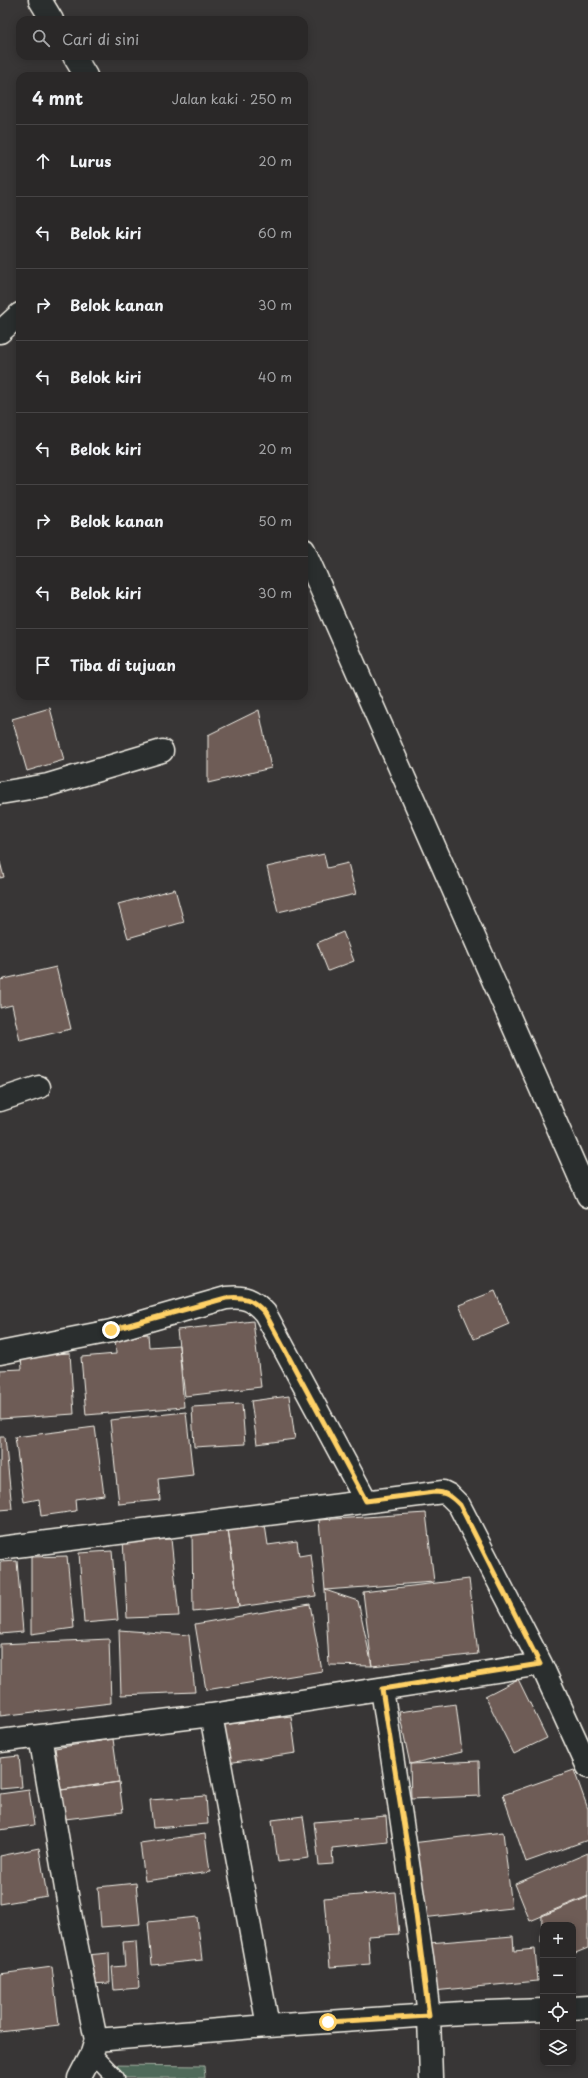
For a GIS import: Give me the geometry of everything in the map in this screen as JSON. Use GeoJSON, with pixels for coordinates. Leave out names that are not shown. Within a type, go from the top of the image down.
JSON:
{"type":"FeatureCollection","features":[{"type":"Feature","properties":{"kind":"street"},"geometry":{"type":"LineString","coordinates":[[40,0],[50,16]]}},
{"type":"Feature","properties":{"kind":"street"},"geometry":{"type":"LineString","coordinates":[[76,60],[84,72]]}},
{"type":"Feature","properties":{"kind":"street"},"geometry":{"type":"LineString","coordinates":[[0,332],[16,318]]}},
{"type":"Feature","properties":{"kind":"street"},"geometry":{"type":"LineString","coordinates":[[308,559],[588,1196]]}},
{"type":"Feature","properties":{"kind":"street"},"geometry":{"type":"LineString","coordinates":[[0,793],[48,784],[162,751]]}},
{"type":"Feature","properties":{"kind":"street"},"geometry":{"type":"LineString","coordinates":[[0,1100],[39,1087]]}},
{"type":"Feature","properties":{"kind":"street"},"geometry":{"type":"LineString","coordinates":[[0,1353],[111,1330],[226,1298],[244,1297],[252,1300],[265,1313],[366,1501]]}},
{"type":"Feature","properties":{"kind":"street"},"geometry":{"type":"LineString","coordinates":[[0,1548],[443,1492],[450,1495],[460,1505],[540,1664],[588,1767]]}},
{"type":"Feature","properties":{"kind":"street"},"geometry":{"type":"LineString","coordinates":[[0,1741],[211,1715],[540,1664]]}},
{"type":"Feature","properties":{"kind":"street"},"geometry":{"type":"LineString","coordinates":[[382,1689],[408,1852],[429,2016],[431,2078]]}},
{"type":"Feature","properties":{"kind":"street"},"geometry":{"type":"LineString","coordinates":[[211,1715],[268,2026]]}},
{"type":"Feature","properties":{"kind":"street"},"geometry":{"type":"LineString","coordinates":[[40,1736],[94,2047],[79,2078]]}},
{"type":"Feature","properties":{"kind":"street"},"geometry":{"type":"LineString","coordinates":[[576,2008],[588,2007]]}},
{"type":"Feature","properties":{"kind":"street"},"geometry":{"type":"LineString","coordinates":[[94,2047],[268,2026],[540,2010]]}},
{"type":"Feature","properties":{"kind":"lane"},"geometry":{"type":"LineString","coordinates":[[94,2047],[116,2078]]}},
{"type":"Feature","properties":{"kind":"green space"},"geometry":{"type":"Polygon","coordinates":[[[112,2065],[204,2066],[205,2078],[102,2078],[112,2065]]]}},
{"type":"Feature","properties":{"kind":"building"},"geometry":{"type":"Polygon","coordinates":[[[50,708],[64,760],[27,771],[12,719],[50,708]]]}},
{"type":"Feature","properties":{"kind":"building"},"geometry":{"type":"Polygon","coordinates":[[[259,710],[271,768],[208,783],[208,735],[259,710]]]}},
{"type":"Feature","properties":{"kind":"building"},"geometry":{"type":"Polygon","coordinates":[[[324,854],[327,868],[348,863],[356,894],[278,912],[267,867],[324,854]]]}},
{"type":"Feature","properties":{"kind":"building"},"geometry":{"type":"Polygon","coordinates":[[[0,862],[4,877],[0,878],[0,862]]]}},
{"type":"Feature","properties":{"kind":"building"},"geometry":{"type":"Polygon","coordinates":[[[175,889],[184,922],[128,938],[118,904],[175,889]]]}},
{"type":"Feature","properties":{"kind":"building"},"geometry":{"type":"Polygon","coordinates":[[[343,932],[354,961],[328,971],[317,943],[343,932]]]}},
{"type":"Feature","properties":{"kind":"building"},"geometry":{"type":"Polygon","coordinates":[[[56,967],[71,1029],[20,1041],[12,1005],[0,1008],[0,980],[56,967]]]}},
{"type":"Feature","properties":{"kind":"building"},"geometry":{"type":"Polygon","coordinates":[[[495,1291],[509,1324],[474,1339],[459,1305],[495,1291]]]}},
{"type":"Feature","properties":{"kind":"building"},"geometry":{"type":"Polygon","coordinates":[[[253,1321],[261,1387],[185,1396],[177,1330],[253,1321]]]}},
{"type":"Feature","properties":{"kind":"building"},"geometry":{"type":"Polygon","coordinates":[[[148,1334],[149,1347],[179,1345],[184,1407],[86,1415],[81,1357],[116,1354],[115,1337],[148,1334]]]}},
{"type":"Feature","properties":{"kind":"building"},"geometry":{"type":"Polygon","coordinates":[[[70,1353],[74,1414],[0,1419],[0,1370],[22,1369],[21,1356],[70,1353]]]}},
{"type":"Feature","properties":{"kind":"building"},"geometry":{"type":"Polygon","coordinates":[[[289,1396],[295,1439],[257,1444],[251,1401],[289,1396]]]}},
{"type":"Feature","properties":{"kind":"building"},"geometry":{"type":"Polygon","coordinates":[[[242,1404],[245,1444],[194,1447],[192,1407],[242,1404]]]}},
{"type":"Feature","properties":{"kind":"building"},"geometry":{"type":"Polygon","coordinates":[[[186,1412],[193,1475],[158,1479],[160,1500],[119,1504],[110,1420],[186,1412]]]}},
{"type":"Feature","properties":{"kind":"building"},"geometry":{"type":"Polygon","coordinates":[[[95,1427],[104,1495],[75,1499],[76,1511],[41,1516],[39,1499],[24,1502],[15,1437],[95,1427]]]}},
{"type":"Feature","properties":{"kind":"building"},"geometry":{"type":"Polygon","coordinates":[[[0,1437],[5,1437],[12,1509],[0,1510],[0,1437]]]}},
{"type":"Feature","properties":{"kind":"building"},"geometry":{"type":"Polygon","coordinates":[[[426,1513],[434,1582],[325,1590],[319,1520],[426,1513]]]}},
{"type":"Feature","properties":{"kind":"building"},"geometry":{"type":"Polygon","coordinates":[[[265,1525],[268,1545],[297,1541],[299,1556],[311,1554],[316,1596],[239,1607],[228,1530],[265,1525]]]}},
{"type":"Feature","properties":{"kind":"building"},"geometry":{"type":"Polygon","coordinates":[[[192,1530],[228,1530],[239,1607],[193,1612],[192,1530]]]}},
{"type":"Feature","properties":{"kind":"building"},"geometry":{"type":"Polygon","coordinates":[[[123,1539],[171,1539],[179,1616],[127,1618],[123,1539]]]}},
{"type":"Feature","properties":{"kind":"building"},"geometry":{"type":"Polygon","coordinates":[[[112,1551],[118,1620],[84,1623],[79,1553],[112,1551]]]}},
{"type":"Feature","properties":{"kind":"building"},"geometry":{"type":"Polygon","coordinates":[[[67,1556],[74,1628],[31,1634],[31,1557],[67,1556]]]}},
{"type":"Feature","properties":{"kind":"building"},"geometry":{"type":"Polygon","coordinates":[[[17,1561],[23,1632],[0,1634],[0,1562],[17,1561]]]}},
{"type":"Feature","properties":{"kind":"building"},"geometry":{"type":"Polygon","coordinates":[[[469,1579],[478,1654],[372,1666],[363,1592],[469,1579]]]}},
{"type":"Feature","properties":{"kind":"building"},"geometry":{"type":"Polygon","coordinates":[[[325,1590],[358,1601],[372,1666],[329,1665],[325,1590]]]}},
{"type":"Feature","properties":{"kind":"building"},"geometry":{"type":"Polygon","coordinates":[[[310,1604],[322,1671],[206,1690],[195,1624],[310,1604]]]}},
{"type":"Feature","properties":{"kind":"building"},"geometry":{"type":"Polygon","coordinates":[[[119,1630],[189,1635],[195,1692],[121,1695],[119,1630]]]}},
{"type":"Feature","properties":{"kind":"building"},"geometry":{"type":"Polygon","coordinates":[[[109,1639],[111,1703],[0,1716],[0,1644],[109,1639]]]}},
{"type":"Feature","properties":{"kind":"building"},"geometry":{"type":"Polygon","coordinates":[[[518,1679],[547,1738],[514,1754],[485,1696],[518,1679]]]}},
{"type":"Feature","properties":{"kind":"building"},"geometry":{"type":"Polygon","coordinates":[[[456,1704],[462,1752],[410,1764],[399,1712],[456,1704]]]}},
{"type":"Feature","properties":{"kind":"building"},"geometry":{"type":"Polygon","coordinates":[[[291,1716],[296,1753],[227,1763],[221,1725],[291,1716]]]}},
{"type":"Feature","properties":{"kind":"building"},"geometry":{"type":"Polygon","coordinates":[[[113,1739],[119,1782],[61,1790],[55,1748],[113,1739]]]}},
{"type":"Feature","properties":{"kind":"building"},"geometry":{"type":"Polygon","coordinates":[[[19,1756],[22,1787],[0,1789],[0,1758],[19,1756]]]}},
{"type":"Feature","properties":{"kind":"building"},"geometry":{"type":"Polygon","coordinates":[[[479,1761],[480,1796],[411,1799],[410,1764],[479,1761]]]}},
{"type":"Feature","properties":{"kind":"building"},"geometry":{"type":"Polygon","coordinates":[[[574,1770],[588,1809],[588,1840],[526,1862],[503,1795],[574,1770]]]}},
{"type":"Feature","properties":{"kind":"building"},"geometry":{"type":"Polygon","coordinates":[[[119,1782],[123,1812],[65,1819],[61,1790],[119,1782]]]}},
{"type":"Feature","properties":{"kind":"building"},"geometry":{"type":"Polygon","coordinates":[[[29,1790],[34,1825],[0,1830],[0,1794],[29,1790]]]}},
{"type":"Feature","properties":{"kind":"building"},"geometry":{"type":"Polygon","coordinates":[[[206,1796],[208,1824],[153,1828],[150,1800],[206,1796]]]}},
{"type":"Feature","properties":{"kind":"building"},"geometry":{"type":"Polygon","coordinates":[[[303,1816],[309,1858],[278,1862],[272,1820],[303,1816]]]}},
{"type":"Feature","properties":{"kind":"building"},"geometry":{"type":"Polygon","coordinates":[[[386,1816],[388,1842],[332,1848],[333,1864],[319,1865],[314,1822],[386,1816]]]}},
{"type":"Feature","properties":{"kind":"building"},"geometry":{"type":"Polygon","coordinates":[[[503,1832],[512,1908],[422,1918],[412,1843],[503,1832]]]}},
{"type":"Feature","properties":{"kind":"building"},"geometry":{"type":"Polygon","coordinates":[[[205,1834],[210,1872],[145,1881],[140,1843],[205,1834]]]}},
{"type":"Feature","properties":{"kind":"building"},"geometry":{"type":"Polygon","coordinates":[[[39,1848],[47,1896],[0,1904],[0,1856],[39,1848]]]}},
{"type":"Feature","properties":{"kind":"building"},"geometry":{"type":"Polygon","coordinates":[[[588,1853],[588,1897],[530,1921],[515,1884],[588,1853]]]}},
{"type":"Feature","properties":{"kind":"building"},"geometry":{"type":"Polygon","coordinates":[[[136,1883],[140,1924],[101,1927],[98,1887],[136,1883]]]}},
{"type":"Feature","properties":{"kind":"building"},"geometry":{"type":"Polygon","coordinates":[[[395,1892],[399,1934],[368,1936],[370,1964],[330,1967],[324,1898],[395,1892]]]}},
{"type":"Feature","properties":{"kind":"building"},"geometry":{"type":"Polygon","coordinates":[[[588,1896],[588,1948],[576,1953],[576,1922],[542,1922],[542,1915],[588,1896]]]}},
{"type":"Feature","properties":{"kind":"building"},"geometry":{"type":"Polygon","coordinates":[[[197,1917],[202,1960],[152,1965],[148,1922],[197,1917]]]}},
{"type":"Feature","properties":{"kind":"building"},"geometry":{"type":"Polygon","coordinates":[[[513,1936],[514,1951],[535,1949],[538,1981],[433,1991],[429,1943],[513,1936]]]}},
{"type":"Feature","properties":{"kind":"building"},"geometry":{"type":"Polygon","coordinates":[[[136,1941],[139,1988],[114,1990],[112,1967],[125,1966],[123,1942],[136,1941]]]}},
{"type":"Feature","properties":{"kind":"building"},"geometry":{"type":"Polygon","coordinates":[[[109,1953],[110,1983],[89,1984],[87,1955],[109,1953]]]}},
{"type":"Feature","properties":{"kind":"building"},"geometry":{"type":"Polygon","coordinates":[[[52,1967],[59,2025],[0,2032],[0,1974],[52,1967]]]}},
{"type":"Feature","properties":{"kind":"route"},"geometry":{"type":"LineString","coordinates":[[111,1330],[226,1298],[244,1297],[252,1300],[265,1313],[366,1501],[443,1492],[450,1495],[460,1505],[540,1664],[382,1689],[408,1852],[429,2016],[328,2022]]}}]}
